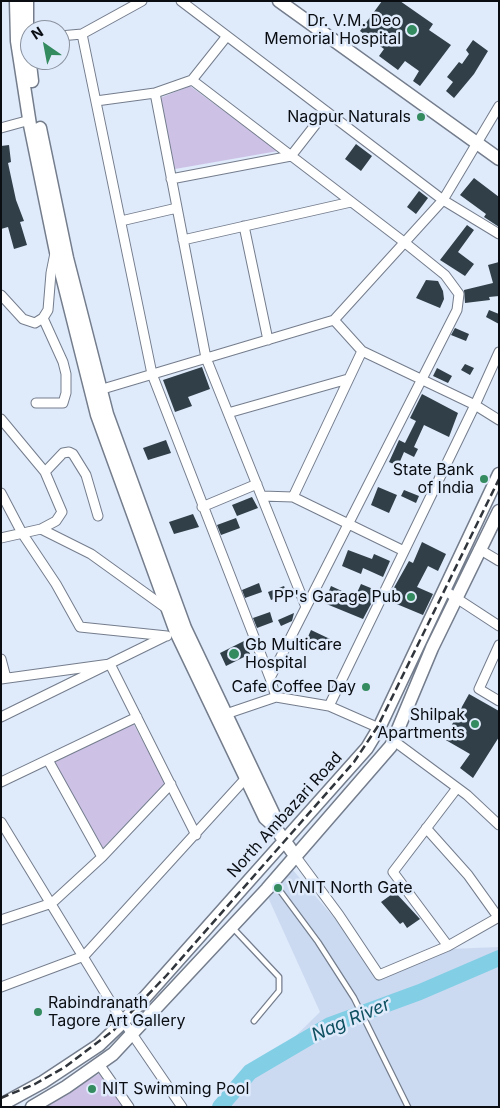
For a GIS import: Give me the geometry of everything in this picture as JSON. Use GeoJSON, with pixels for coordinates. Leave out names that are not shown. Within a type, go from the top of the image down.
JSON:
{"type":"FeatureCollection","features":[{"type":"Feature","properties":{"kind":"street"},"geometry":{"type":"LineString","coordinates":[[16,1],[20,20]]}},
{"type":"Feature","properties":{"kind":"street"},"geometry":{"type":"LineString","coordinates":[[26,20],[27,1]]}},
{"type":"Feature","properties":{"kind":"street"},"geometry":{"type":"LineString","coordinates":[[70,35],[82,34],[142,1]]}},
{"type":"Feature","properties":{"kind":"street"},"geometry":{"type":"LineString","coordinates":[[181,1],[443,200],[499,234]]}},
{"type":"Feature","properties":{"kind":"street"},"geometry":{"type":"LineString","coordinates":[[279,1],[499,159]]}},
{"type":"Feature","properties":{"kind":"street"},"geometry":{"type":"LineString","coordinates":[[82,34],[152,374],[276,697]]}},
{"type":"Feature","properties":{"kind":"street"},"geometry":{"type":"LineString","coordinates":[[96,101],[155,94],[192,80],[227,36]]}},
{"type":"Feature","properties":{"kind":"street"},"geometry":{"type":"LineString","coordinates":[[27,70],[30,120],[56,252],[95,391],[166,608],[176,632],[273,814],[274,826]]}},
{"type":"Feature","properties":{"kind":"street"},"geometry":{"type":"LineString","coordinates":[[30,70],[41,132],[95,391],[176,632]]}},
{"type":"Feature","properties":{"kind":"street"},"geometry":{"type":"LineString","coordinates":[[192,80],[404,242],[445,276],[459,294],[457,310],[270,678]]}},
{"type":"Feature","properties":{"kind":"street"},"geometry":{"type":"LineString","coordinates":[[155,94],[206,358],[306,607]]}},
{"type":"Feature","properties":{"kind":"street"},"geometry":{"type":"LineString","coordinates":[[95,391],[334,320],[443,200],[499,106]]}},
{"type":"Feature","properties":{"kind":"street"},"geometry":{"type":"LineString","coordinates":[[171,179],[291,156],[326,111]]}},
{"type":"Feature","properties":{"kind":"street"},"geometry":{"type":"LineString","coordinates":[[1,128],[30,120]]}},
{"type":"Feature","properties":{"kind":"street"},"geometry":{"type":"LineString","coordinates":[[183,240],[352,202]]}},
{"type":"Feature","properties":{"kind":"street"},"geometry":{"type":"LineString","coordinates":[[121,221],[177,208]]}},
{"type":"Feature","properties":{"kind":"street"},"geometry":{"type":"LineString","coordinates":[[244,226],[268,340]]}},
{"type":"Feature","properties":{"kind":"street"},"geometry":{"type":"LineString","coordinates":[[1,295],[23,319],[35,323],[43,318],[48,310],[50,274],[56,252]]}},
{"type":"Feature","properties":{"kind":"street"},"geometry":{"type":"LineString","coordinates":[[36,403],[63,403],[66,394],[66,374],[63,362],[43,318]]}},
{"type":"Feature","properties":{"kind":"street"},"geometry":{"type":"LineString","coordinates":[[334,320],[362,350],[475,405],[499,420]]}},
{"type":"Feature","properties":{"kind":"street"},"geometry":{"type":"LineString","coordinates":[[293,496],[362,350]]}},
{"type":"Feature","properties":{"kind":"street"},"geometry":{"type":"LineString","coordinates":[[329,706],[499,352]]}},
{"type":"Feature","properties":{"kind":"street"},"geometry":{"type":"LineString","coordinates":[[228,413],[348,379]]}},
{"type":"Feature","properties":{"kind":"street"},"geometry":{"type":"LineString","coordinates":[[1,419],[45,472],[62,512],[56,521],[41,530],[22,532],[1,538]]}},
{"type":"Feature","properties":{"kind":"street"},"geometry":{"type":"LineString","coordinates":[[45,472],[63,453],[69,452],[73,454],[86,475],[98,516]]}},
{"type":"Feature","properties":{"kind":"street","name":"North Ambazari Road"},"geometry":{"type":"LineString","coordinates":[[1,1104],[43,1082],[99,1045],[123,1022],[367,748],[379,728],[499,474]]}},
{"type":"Feature","properties":{"kind":"street"},"geometry":{"type":"LineString","coordinates":[[202,507],[257,484]]}},
{"type":"Feature","properties":{"kind":"street"},"geometry":{"type":"LineString","coordinates":[[1,493],[22,532],[56,584],[80,627],[176,632]]}},
{"type":"Feature","properties":{"kind":"street"},"geometry":{"type":"LineString","coordinates":[[262,496],[293,496],[404,551]]}},
{"type":"Feature","properties":{"kind":"street","name":"North Ambazari Road"},"geometry":{"type":"LineString","coordinates":[[32,1107],[66,1087],[113,1054],[232,927],[276,885],[296,857],[394,742],[432,648],[499,511]]}},
{"type":"Feature","properties":{"kind":"street"},"geometry":{"type":"LineString","coordinates":[[41,530],[91,554],[166,608]]}},
{"type":"Feature","properties":{"kind":"street"},"geometry":{"type":"LineString","coordinates":[[480,549],[499,561]]}},
{"type":"Feature","properties":{"kind":"street"},"geometry":{"type":"LineString","coordinates":[[444,590],[457,596],[499,626]]}},
{"type":"Feature","properties":{"kind":"street"},"geometry":{"type":"LineString","coordinates":[[1,717],[176,632]]}},
{"type":"Feature","properties":{"kind":"street"},"geometry":{"type":"LineString","coordinates":[[499,644],[479,689],[499,701]]}},
{"type":"Feature","properties":{"kind":"street"},"geometry":{"type":"LineString","coordinates":[[1,659],[4,678],[110,664]]}},
{"type":"Feature","properties":{"kind":"street"},"geometry":{"type":"LineString","coordinates":[[110,664],[196,835]]}},
{"type":"Feature","properties":{"kind":"street"},"geometry":{"type":"LineString","coordinates":[[220,716],[276,697],[329,706],[379,728]]}},
{"type":"Feature","properties":{"kind":"street"},"geometry":{"type":"LineString","coordinates":[[220,716],[265,818],[274,826],[339,915],[379,975],[448,946],[498,917],[468,875],[426,828]]}},
{"type":"Feature","properties":{"kind":"street"},"geometry":{"type":"LineString","coordinates":[[1,782],[137,717]]}},
{"type":"Feature","properties":{"kind":"street"},"geometry":{"type":"LineString","coordinates":[[394,742],[457,788],[499,825]]}},
{"type":"Feature","properties":{"kind":"street"},"geometry":{"type":"LineString","coordinates":[[48,760],[102,857]]}},
{"type":"Feature","properties":{"kind":"street"},"geometry":{"type":"LineString","coordinates":[[1,987],[84,956],[246,778]]}},
{"type":"Feature","properties":{"kind":"street"},"geometry":{"type":"LineString","coordinates":[[1,920],[52,903],[102,857],[170,784]]}},
{"type":"Feature","properties":{"kind":"street"},"geometry":{"type":"LineString","coordinates":[[448,946],[393,872],[457,788]]}},
{"type":"Feature","properties":{"kind":"street"},"geometry":{"type":"LineString","coordinates":[[1,822],[123,1022],[182,1107]]}},
{"type":"Feature","properties":{"kind":"street"},"geometry":{"type":"LineString","coordinates":[[99,1064],[129,1107]]}},
{"type":"Feature","properties":{"kind":"lane"},"geometry":{"type":"LineString","coordinates":[[276,885],[318,942],[354,998],[408,1107]]}},
{"type":"Feature","properties":{"kind":"lane"},"geometry":{"type":"LineString","coordinates":[[232,927],[279,977],[279,991],[254,1021]]}},
{"type":"Feature","properties":{"kind":"shaded area"},"geometry":{"type":"Polygon","coordinates":[[[190,86],[278,151],[175,169],[160,98],[190,86]]]}},
{"type":"Feature","properties":{"kind":"shaded area"},"geometry":{"type":"Polygon","coordinates":[[[133,723],[165,783],[103,848],[53,760],[133,723]]]}},
{"type":"Feature","properties":{"kind":"shaded area"},"geometry":{"type":"Polygon","coordinates":[[[292,869],[380,971],[448,949],[499,947],[499,1107],[223,1107],[320,1012],[267,895],[292,869]]]}},
{"type":"Feature","properties":{"kind":"shaded area","name":"NIT Swimming Pool"},"geometry":{"type":"Polygon","coordinates":[[[102,1072],[125,1107],[42,1107],[102,1072]]]}},
{"type":"Feature","properties":{"kind":"building"},"geometry":{"type":"Polygon","coordinates":[[[382,1],[400,1],[433,24],[429,30],[451,45],[420,86],[413,81],[419,71],[405,61],[398,70],[379,56],[384,49],[360,31],[382,1]]]}},
{"type":"Feature","properties":{"kind":"building"},"geometry":{"type":"Polygon","coordinates":[[[473,40],[488,51],[474,74],[454,98],[446,91],[453,82],[447,77],[459,62],[462,64],[469,54],[466,50],[473,40]]]}},
{"type":"Feature","properties":{"kind":"building"},"geometry":{"type":"Polygon","coordinates":[[[356,144],[372,156],[361,171],[345,159],[356,144]]]}},
{"type":"Feature","properties":{"kind":"building"},"geometry":{"type":"Polygon","coordinates":[[[9,145],[11,162],[8,163],[16,200],[24,221],[20,222],[27,245],[14,249],[8,227],[1,229],[1,146],[9,145]]]}},
{"type":"Feature","properties":{"kind":"building"},"geometry":{"type":"Polygon","coordinates":[[[474,178],[499,197],[499,227],[484,217],[486,214],[460,195],[474,178]]]}},
{"type":"Feature","properties":{"kind":"building"},"geometry":{"type":"Polygon","coordinates":[[[419,191],[428,198],[416,214],[407,207],[419,191]]]}},
{"type":"Feature","properties":{"kind":"building"},"geometry":{"type":"Polygon","coordinates":[[[467,225],[474,230],[458,252],[474,264],[465,276],[440,260],[467,225]]]}},
{"type":"Feature","properties":{"kind":"building"},"geometry":{"type":"Polygon","coordinates":[[[499,262],[499,296],[489,297],[490,300],[465,303],[464,290],[493,283],[488,265],[499,262]]]}},
{"type":"Feature","properties":{"kind":"building"},"geometry":{"type":"Polygon","coordinates":[[[426,280],[438,281],[443,291],[444,299],[440,308],[416,298],[426,280]]]}},
{"type":"Feature","properties":{"kind":"building"},"geometry":{"type":"Polygon","coordinates":[[[489,310],[499,314],[499,324],[486,317],[489,310]]]}},
{"type":"Feature","properties":{"kind":"building"},"geometry":{"type":"Polygon","coordinates":[[[455,328],[469,334],[466,341],[451,335],[455,328]]]}},
{"type":"Feature","properties":{"kind":"building"},"geometry":{"type":"Polygon","coordinates":[[[465,364],[474,368],[470,375],[461,370],[465,364]]]}},
{"type":"Feature","properties":{"kind":"building"},"geometry":{"type":"Polygon","coordinates":[[[202,367],[210,389],[188,397],[192,406],[175,412],[163,380],[202,367]]]}},
{"type":"Feature","properties":{"kind":"building"},"geometry":{"type":"Polygon","coordinates":[[[437,368],[452,376],[448,383],[433,376],[437,368]]]}},
{"type":"Feature","properties":{"kind":"building"},"geometry":{"type":"Polygon","coordinates":[[[422,394],[458,413],[449,437],[424,425],[414,447],[418,449],[414,457],[404,452],[398,466],[389,462],[399,440],[405,443],[416,421],[410,418],[422,394]]]}},
{"type":"Feature","properties":{"kind":"building"},"geometry":{"type":"Polygon","coordinates":[[[166,440],[171,453],[148,460],[143,448],[166,440]]]}},
{"type":"Feature","properties":{"kind":"building"},"geometry":{"type":"Polygon","coordinates":[[[378,487],[397,495],[389,513],[371,505],[378,487]]]}},
{"type":"Feature","properties":{"kind":"building"},"geometry":{"type":"Polygon","coordinates":[[[404,490],[419,496],[416,503],[401,496],[404,490]]]}},
{"type":"Feature","properties":{"kind":"building"},"geometry":{"type":"Polygon","coordinates":[[[252,497],[258,508],[237,516],[232,505],[252,497]]]}},
{"type":"Feature","properties":{"kind":"building"},"geometry":{"type":"Polygon","coordinates":[[[193,514],[199,527],[174,534],[169,522],[193,514]]]}},
{"type":"Feature","properties":{"kind":"building"},"geometry":{"type":"Polygon","coordinates":[[[236,518],[240,528],[221,535],[217,525],[236,518]]]}},
{"type":"Feature","properties":{"kind":"building"},"geometry":{"type":"Polygon","coordinates":[[[422,542],[446,554],[438,571],[428,566],[417,587],[433,594],[423,615],[387,600],[409,561],[413,563],[422,542]]]}},
{"type":"Feature","properties":{"kind":"building"},"geometry":{"type":"Polygon","coordinates":[[[348,550],[372,559],[374,554],[390,561],[383,577],[363,568],[361,574],[342,566],[348,550]]]}},
{"type":"Feature","properties":{"kind":"building"},"geometry":{"type":"Polygon","coordinates":[[[259,583],[262,592],[245,598],[242,590],[259,583]]]}},
{"type":"Feature","properties":{"kind":"building"},"geometry":{"type":"Polygon","coordinates":[[[361,584],[378,591],[363,619],[324,603],[331,586],[355,597],[361,584]]]}},
{"type":"Feature","properties":{"kind":"building"},"geometry":{"type":"Polygon","coordinates":[[[284,586],[288,594],[271,600],[268,592],[284,586]]]}},
{"type":"Feature","properties":{"kind":"building"},"geometry":{"type":"Polygon","coordinates":[[[270,612],[273,622],[257,628],[253,618],[270,612]]]}},
{"type":"Feature","properties":{"kind":"building"},"geometry":{"type":"Polygon","coordinates":[[[294,613],[292,621],[281,626],[278,620],[294,613]]]}},
{"type":"Feature","properties":{"kind":"building"},"geometry":{"type":"Polygon","coordinates":[[[311,630],[330,639],[325,648],[307,639],[311,630]]]}},
{"type":"Feature","properties":{"kind":"building"},"geometry":{"type":"Polygon","coordinates":[[[244,641],[250,654],[226,666],[220,653],[244,641]]]}},
{"type":"Feature","properties":{"kind":"building","name":"Shilpak Apartments"},"geometry":{"type":"Polygon","coordinates":[[[469,694],[499,711],[499,737],[473,778],[460,768],[470,754],[444,739],[469,694]]]}},
{"type":"Feature","properties":{"kind":"building"},"geometry":{"type":"Polygon","coordinates":[[[395,892],[420,919],[407,928],[403,922],[400,924],[381,902],[395,892]]]}},
{"type":"Feature","properties":{"kind":"waterway","name":"Nag River"},"geometry":{"type":"LineString","coordinates":[[220,1107],[250,1072],[330,1025],[420,992],[499,958]]}},
{"type":"Feature","properties":{"kind":"railway"},"geometry":{"type":"LineString","coordinates":[[1,1098],[35,1084],[65,1067],[114,1030],[166,976],[354,762],[378,726],[499,479]]}},
{"type":"Feature","properties":{"kind":"place","name":"Dr. V.M. Deo Memorial Hospital"},"geometry":{"type":"Point","coordinates":[412,30]}},
{"type":"Feature","properties":{"kind":"place","name":"Nagpur Naturals"},"geometry":{"type":"Point","coordinates":[421,117]}},
{"type":"Feature","properties":{"kind":"place","name":"State Bank of India"},"geometry":{"type":"Point","coordinates":[484,479]}},
{"type":"Feature","properties":{"kind":"place","name":"PP's Garage Pub"},"geometry":{"type":"Point","coordinates":[411,597]}},
{"type":"Feature","properties":{"kind":"place","name":"Gb Multicare Hospital"},"geometry":{"type":"Point","coordinates":[234,654]}},
{"type":"Feature","properties":{"kind":"place","name":"Cafe Coffee Day"},"geometry":{"type":"Point","coordinates":[366,687]}},
{"type":"Feature","properties":{"kind":"place","name":"Shilpak Apartments"},"geometry":{"type":"Point","coordinates":[475,724]}},
{"type":"Feature","properties":{"kind":"place","name":"VNIT North Gate"},"geometry":{"type":"Point","coordinates":[278,888]}},
{"type":"Feature","properties":{"kind":"place","name":"Rabindranath Tagore Art Gallery"},"geometry":{"type":"Point","coordinates":[38,1012]}},
{"type":"Feature","properties":{"kind":"place","name":"NIT Swimming Pool"},"geometry":{"type":"Point","coordinates":[92,1089]}}]}
